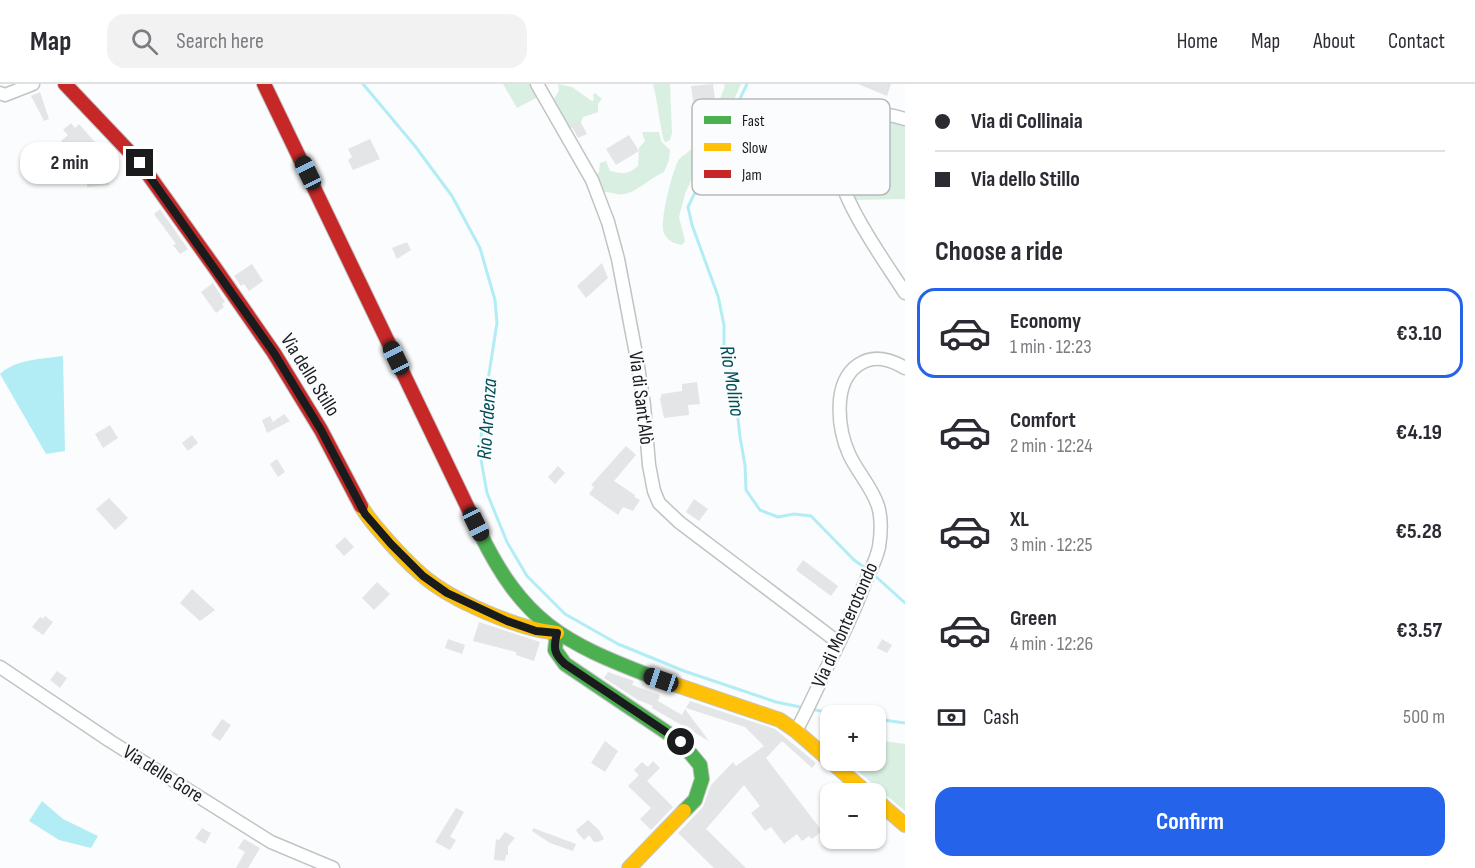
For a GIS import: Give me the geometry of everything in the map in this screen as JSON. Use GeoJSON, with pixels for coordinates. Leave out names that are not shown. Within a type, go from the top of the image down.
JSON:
{"type":"FeatureCollection","features":[{"type":"Feature","properties":{"kind":"street"},"geometry":{"type":"LineString","coordinates":[[0,93],[5,95],[33,84]]}},
{"type":"Feature","properties":{"kind":"street","name":"Via dello Stillo"},"geometry":{"type":"LineString","coordinates":[[65,84],[140,163],[215,268],[280,363],[321,430],[365,514],[391,544],[423,576],[447,593],[507,621],[536,631],[557,633]]}},
{"type":"Feature","properties":{"kind":"street"},"geometry":{"type":"LineString","coordinates":[[264,84],[490,553],[519,599],[573,644],[640,672],[780,720],[796,731],[855,783]]}},
{"type":"Feature","properties":{"kind":"street","name":"Via di Sant'Alò"},"geometry":{"type":"LineString","coordinates":[[537,84],[592,180],[608,222],[618,259],[636,354],[644,405],[649,465],[659,503],[679,522],[839,643]]}},
{"type":"Feature","properties":{"kind":"street"},"geometry":{"type":"LineString","coordinates":[[890,115],[905,119]]}},
{"type":"Feature","properties":{"kind":"street"},"geometry":{"type":"LineString","coordinates":[[846,195],[905,293]]}},
{"type":"Feature","properties":{"kind":"street","name":"Via di Monterotondo"},"geometry":{"type":"LineString","coordinates":[[796,731],[856,608],[878,549],[880,516],[872,491],[849,455],[843,438],[840,403],[846,379],[860,363],[882,358],[905,368]]}},
{"type":"Feature","properties":{"kind":"street"},"geometry":{"type":"LineString","coordinates":[[557,633],[553,646],[557,657],[681,742],[700,765],[702,779],[695,800],[629,868]]}},
{"type":"Feature","properties":{"kind":"street","name":"Via delle Gore"},"geometry":{"type":"LineString","coordinates":[[0,667],[110,741],[263,837],[333,868]]}},
{"type":"Feature","properties":{"kind":"street"},"geometry":{"type":"LineString","coordinates":[[886,809],[905,825]]}},
{"type":"Feature","properties":{"kind":"green space"},"geometry":{"type":"Polygon","coordinates":[[[503,84],[533,84],[540,96],[517,108],[503,84]]]}},
{"type":"Feature","properties":{"kind":"green space"},"geometry":{"type":"Polygon","coordinates":[[[558,84],[572,87],[592,101],[595,93],[602,99],[598,104],[598,112],[583,117],[580,125],[574,129],[567,126],[553,101],[559,90],[558,84]]]}},
{"type":"Feature","properties":{"kind":"green space"},"geometry":{"type":"Polygon","coordinates":[[[653,84],[670,84],[672,133],[670,140],[666,142],[662,134],[653,84]]]}},
{"type":"Feature","properties":{"kind":"green space"},"geometry":{"type":"Polygon","coordinates":[[[725,84],[741,84],[734,99],[720,99],[725,84]]]}},
{"type":"Feature","properties":{"kind":"green space"},"geometry":{"type":"Polygon","coordinates":[[[890,117],[905,119],[905,199],[849,200],[847,195],[890,195],[890,117]]]}},
{"type":"Feature","properties":{"kind":"green space"},"geometry":{"type":"Polygon","coordinates":[[[642,132],[659,132],[661,141],[670,150],[664,172],[625,194],[601,192],[596,175],[599,172],[600,163],[606,161],[610,171],[618,173],[634,169],[638,166],[639,148],[645,141],[642,132]]]}},
{"type":"Feature","properties":{"kind":"green space"},"geometry":{"type":"Polygon","coordinates":[[[692,147],[692,178],[679,217],[685,241],[682,245],[667,238],[664,233],[663,219],[678,161],[692,147]]]}},
{"type":"Feature","properties":{"kind":"green space"},"geometry":{"type":"Polygon","coordinates":[[[886,741],[905,744],[905,811],[886,795],[886,783],[872,783],[858,771],[886,771],[886,741]]]}},
{"type":"Feature","properties":{"kind":"water"},"geometry":{"type":"Polygon","coordinates":[[[63,356],[65,451],[46,454],[0,374],[21,363],[63,356]]]}},
{"type":"Feature","properties":{"kind":"water"},"geometry":{"type":"Polygon","coordinates":[[[42,801],[63,819],[98,836],[91,848],[59,840],[29,821],[42,801]]]}},
{"type":"Feature","properties":{"kind":"building"},"geometry":{"type":"Polygon","coordinates":[[[713,84],[715,99],[693,99],[691,86],[713,84]]]}},
{"type":"Feature","properties":{"kind":"building"},"geometry":{"type":"Polygon","coordinates":[[[858,84],[891,84],[887,96],[858,84]]]}},
{"type":"Feature","properties":{"kind":"building"},"geometry":{"type":"Polygon","coordinates":[[[40,92],[49,119],[44,121],[31,96],[40,92]]]}},
{"type":"Feature","properties":{"kind":"building"},"geometry":{"type":"Polygon","coordinates":[[[580,121],[587,134],[578,138],[571,125],[580,121]]]}},
{"type":"Feature","properties":{"kind":"building"},"geometry":{"type":"Polygon","coordinates":[[[71,123],[75,128],[79,124],[100,148],[103,146],[108,157],[85,169],[77,152],[74,155],[61,141],[68,135],[63,130],[71,123]]]}},
{"type":"Feature","properties":{"kind":"building"},"geometry":{"type":"Polygon","coordinates":[[[629,135],[639,151],[616,165],[606,149],[629,135]]]}},
{"type":"Feature","properties":{"kind":"building"},"geometry":{"type":"Polygon","coordinates":[[[370,139],[380,159],[353,170],[348,160],[352,157],[348,149],[370,139]]]}},
{"type":"Feature","properties":{"kind":"building"},"geometry":{"type":"Polygon","coordinates":[[[107,173],[109,185],[87,187],[87,176],[107,173]]]}},
{"type":"Feature","properties":{"kind":"building"},"geometry":{"type":"Polygon","coordinates":[[[160,209],[188,249],[180,254],[173,245],[176,244],[154,214],[160,209]]]}},
{"type":"Feature","properties":{"kind":"building"},"geometry":{"type":"Polygon","coordinates":[[[407,242],[411,250],[397,259],[392,248],[407,242]]]}},
{"type":"Feature","properties":{"kind":"building"},"geometry":{"type":"Polygon","coordinates":[[[602,263],[608,278],[586,298],[577,286],[602,263]]]}},
{"type":"Feature","properties":{"kind":"building"},"geometry":{"type":"Polygon","coordinates":[[[252,264],[263,281],[249,291],[244,284],[241,286],[234,276],[252,264]]]}},
{"type":"Feature","properties":{"kind":"building"},"geometry":{"type":"Polygon","coordinates":[[[213,283],[225,302],[222,304],[224,307],[216,313],[201,292],[213,283]]]}},
{"type":"Feature","properties":{"kind":"building"},"geometry":{"type":"Polygon","coordinates":[[[697,382],[700,404],[688,405],[689,415],[664,418],[660,399],[662,394],[682,391],[682,384],[697,382]]]}},
{"type":"Feature","properties":{"kind":"building"},"geometry":{"type":"Polygon","coordinates":[[[284,414],[290,421],[267,433],[262,420],[270,416],[273,422],[284,414]]]}},
{"type":"Feature","properties":{"kind":"building"},"geometry":{"type":"Polygon","coordinates":[[[110,425],[118,438],[103,448],[95,434],[110,425]]]}},
{"type":"Feature","properties":{"kind":"building"},"geometry":{"type":"Polygon","coordinates":[[[192,435],[198,443],[188,451],[182,443],[192,435]]]}},
{"type":"Feature","properties":{"kind":"building"},"geometry":{"type":"Polygon","coordinates":[[[626,446],[636,455],[614,481],[640,500],[633,511],[623,507],[618,515],[589,494],[594,487],[591,485],[626,446]]]}},
{"type":"Feature","properties":{"kind":"building"},"geometry":{"type":"Polygon","coordinates":[[[277,459],[285,472],[278,477],[270,464],[277,459]]]}},
{"type":"Feature","properties":{"kind":"building"},"geometry":{"type":"Polygon","coordinates":[[[558,466],[565,473],[555,484],[548,477],[558,466]]]}},
{"type":"Feature","properties":{"kind":"building"},"geometry":{"type":"Polygon","coordinates":[[[109,498],[128,518],[115,530],[96,509],[109,498]]]}},
{"type":"Feature","properties":{"kind":"building"},"geometry":{"type":"Polygon","coordinates":[[[694,499],[708,509],[699,521],[686,512],[694,499]]]}},
{"type":"Feature","properties":{"kind":"building"},"geometry":{"type":"Polygon","coordinates":[[[345,537],[354,547],[344,556],[335,546],[345,537]]]}},
{"type":"Feature","properties":{"kind":"building"},"geometry":{"type":"Polygon","coordinates":[[[803,560],[838,586],[831,596],[796,570],[803,560]]]}},
{"type":"Feature","properties":{"kind":"building"},"geometry":{"type":"Polygon","coordinates":[[[377,582],[390,594],[374,610],[362,598],[377,582]]]}},
{"type":"Feature","properties":{"kind":"building"},"geometry":{"type":"Polygon","coordinates":[[[192,589],[215,610],[200,621],[180,603],[192,589]]]}},
{"type":"Feature","properties":{"kind":"building"},"geometry":{"type":"Polygon","coordinates":[[[45,616],[53,622],[43,635],[32,627],[40,617],[43,619],[45,616]]]}},
{"type":"Feature","properties":{"kind":"building"},"geometry":{"type":"Polygon","coordinates":[[[479,622],[540,642],[534,661],[516,655],[516,652],[473,641],[479,622]]]}},
{"type":"Feature","properties":{"kind":"building"},"geometry":{"type":"Polygon","coordinates":[[[448,639],[465,645],[462,654],[445,648],[448,639]]]}},
{"type":"Feature","properties":{"kind":"building"},"geometry":{"type":"Polygon","coordinates":[[[882,639],[892,645],[887,653],[877,648],[882,639]]]}},
{"type":"Feature","properties":{"kind":"building"},"geometry":{"type":"Polygon","coordinates":[[[57,671],[67,678],[60,688],[50,680],[57,671]]]}},
{"type":"Feature","properties":{"kind":"building"},"geometry":{"type":"Polygon","coordinates":[[[608,672],[634,681],[632,685],[660,695],[658,701],[682,715],[685,709],[709,741],[604,678],[608,672]]]}},
{"type":"Feature","properties":{"kind":"building"},"geometry":{"type":"Polygon","coordinates":[[[690,701],[775,729],[816,763],[812,768],[782,741],[766,758],[820,828],[820,833],[812,839],[809,836],[802,841],[797,834],[784,844],[771,827],[765,831],[751,813],[760,806],[744,785],[706,829],[746,868],[714,868],[678,833],[703,807],[711,785],[733,762],[736,766],[764,746],[745,727],[686,708],[690,701]]]}},
{"type":"Feature","properties":{"kind":"building"},"geometry":{"type":"Polygon","coordinates":[[[222,719],[231,725],[220,741],[211,735],[222,719]]]}},
{"type":"Feature","properties":{"kind":"building"},"geometry":{"type":"Polygon","coordinates":[[[605,741],[618,751],[605,772],[591,763],[605,741]]]}},
{"type":"Feature","properties":{"kind":"building"},"geometry":{"type":"Polygon","coordinates":[[[653,761],[660,768],[647,781],[673,807],[651,830],[640,819],[651,808],[628,786],[639,775],[634,770],[642,762],[648,767],[653,761]]]}},
{"type":"Feature","properties":{"kind":"building"},"geometry":{"type":"Polygon","coordinates":[[[456,808],[464,812],[450,837],[456,840],[450,850],[435,842],[456,808]]]}},
{"type":"Feature","properties":{"kind":"building"},"geometry":{"type":"Polygon","coordinates":[[[588,820],[599,830],[604,839],[594,842],[589,835],[584,840],[577,832],[576,830],[588,820]]]}},
{"type":"Feature","properties":{"kind":"building"},"geometry":{"type":"Polygon","coordinates":[[[202,828],[211,833],[205,844],[195,838],[202,828]]]}},
{"type":"Feature","properties":{"kind":"building"},"geometry":{"type":"Polygon","coordinates":[[[533,828],[576,844],[573,851],[550,843],[532,831],[533,828]]]}},
{"type":"Feature","properties":{"kind":"building"},"geometry":{"type":"Polygon","coordinates":[[[505,832],[515,838],[508,846],[505,861],[494,860],[496,839],[499,840],[505,832]]]}},
{"type":"Feature","properties":{"kind":"building"},"geometry":{"type":"Polygon","coordinates":[[[244,839],[260,848],[248,868],[236,868],[245,852],[238,848],[244,839]]]}},
{"type":"Feature","properties":{"kind":"waterway","name":"Rio Ardenza"},"geometry":{"type":"LineString","coordinates":[[363,84],[415,146],[452,196],[480,248],[495,300],[497,323],[483,412],[480,454],[487,493],[507,542],[527,576],[565,614],[618,644],[684,671],[776,702],[805,708]]}},
{"type":"Feature","properties":{"kind":"waterway","name":"Rio Molino"},"geometry":{"type":"LineString","coordinates":[[740,99],[747,84]]}},
{"type":"Feature","properties":{"kind":"waterway","name":"Rio Molino"},"geometry":{"type":"LineString","coordinates":[[694,195],[688,207],[692,225],[718,296],[724,325],[724,345],[734,382],[746,490],[760,510],[778,517],[794,514],[811,516],[854,560],[868,570]]}},
{"type":"Feature","properties":{"kind":"waterway","name":"Rio Molino"},"geometry":{"type":"LineString","coordinates":[[873,574],[905,603]]}},
{"type":"Feature","properties":{"kind":"waterway","name":"Rio Ardenza"},"geometry":{"type":"LineString","coordinates":[[811,709],[820,711]]}},
{"type":"Feature","properties":{"kind":"waterway","name":"Rio Ardenza"},"geometry":{"type":"LineString","coordinates":[[886,720],[905,723]]}},
{"type":"Feature","properties":{"kind":"traffic: fast"},"geometry":{"type":"LineString","coordinates":[[479,531],[495,562],[512,587],[529,608],[548,625],[594,652],[653,677]]}},
{"type":"Feature","properties":{"kind":"traffic: fast"},"geometry":{"type":"LineString","coordinates":[[557,633],[555,650],[565,664],[681,742],[700,765],[702,779],[695,800],[684,811]]}},
{"type":"Feature","properties":{"kind":"traffic: slow"},"geometry":{"type":"LineString","coordinates":[[361,506],[397,551],[435,585],[468,604],[505,620],[557,633]]}},
{"type":"Feature","properties":{"kind":"traffic: slow"},"geometry":{"type":"LineString","coordinates":[[653,677],[780,720],[796,731],[855,783]]}},
{"type":"Feature","properties":{"kind":"traffic: slow"},"geometry":{"type":"LineString","coordinates":[[886,809],[905,825]]}},
{"type":"Feature","properties":{"kind":"traffic: slow"},"geometry":{"type":"LineString","coordinates":[[629,868],[684,811]]}},
{"type":"Feature","properties":{"kind":"traffic: jam"},"geometry":{"type":"LineString","coordinates":[[65,84],[140,163],[215,268],[274,353],[321,430],[361,506]]}},
{"type":"Feature","properties":{"kind":"traffic: jam"},"geometry":{"type":"LineString","coordinates":[[264,84],[479,531]]}},
{"type":"Feature","properties":{"kind":"route"},"geometry":{"type":"LineString","coordinates":[[140,163],[274,353],[321,430],[365,514],[391,544],[423,576],[447,593],[507,621],[536,631],[557,633],[553,646],[557,657],[681,742]]}}]}
